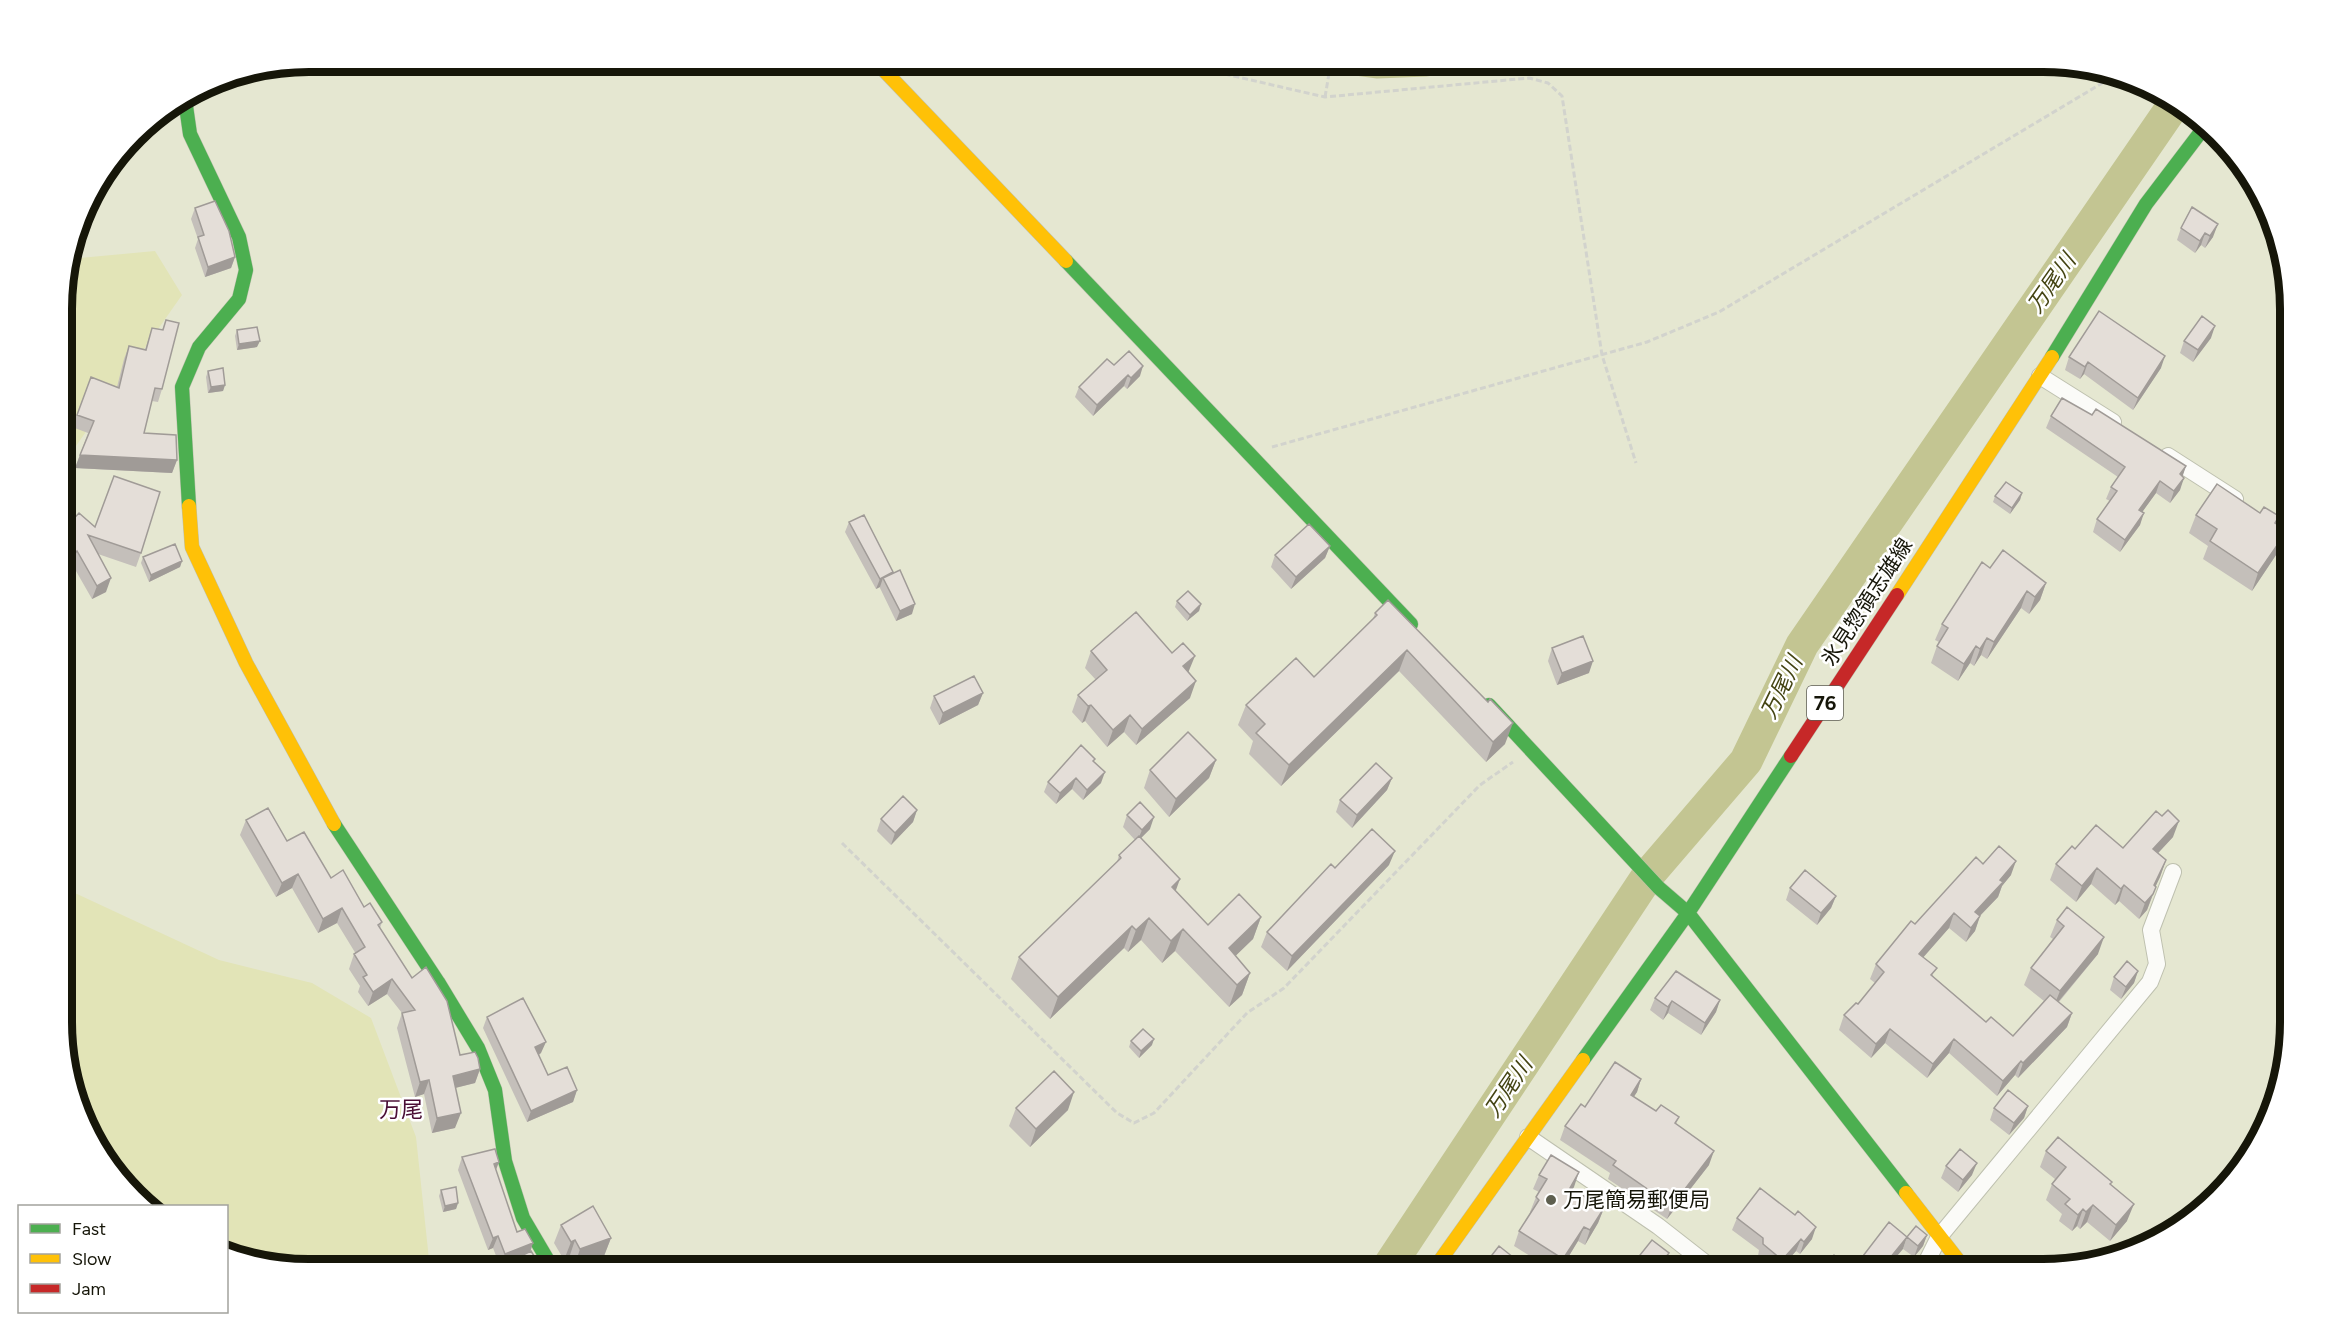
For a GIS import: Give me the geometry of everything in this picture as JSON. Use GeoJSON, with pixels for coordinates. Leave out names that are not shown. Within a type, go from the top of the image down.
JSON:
{"type":"FeatureCollection","features":[{"type":"Feature","properties":{"kind":"street"},"geometry":{"type":"LineString","coordinates":[[886,72],[1418,631]]}},
{"type":"Feature","properties":{"kind":"street"},"geometry":{"type":"LineString","coordinates":[[186,107],[190,134],[239,237],[246,270],[239,299],[200,347],[182,387],[192,547],[246,663],[338,832],[438,982],[478,1048],[495,1090],[505,1161],[523,1218],[547,1259]]}},
{"type":"Feature","properties":{"kind":"street","name":"氷見惣領志雄線"},"geometry":{"type":"LineString","coordinates":[[1441,1259],[1688,913],[2040,376],[2146,204],[2200,132]]}},
{"type":"Feature","properties":{"kind":"street"},"geometry":{"type":"LineString","coordinates":[[2040,376],[2130,432]]}},
{"type":"Feature","properties":{"kind":"street"},"geometry":{"type":"LineString","coordinates":[[2150,445],[2250,508]]}},
{"type":"Feature","properties":{"kind":"street"},"geometry":{"type":"LineString","coordinates":[[1482,699],[1659,888],[1688,913],[1957,1259]]}},
{"type":"Feature","properties":{"kind":"street"},"geometry":{"type":"LineString","coordinates":[[1928,1259],[1939,1237],[2150,982],[2157,964],[2151,930],[2173,872]]}},
{"type":"Feature","properties":{"kind":"street"},"geometry":{"type":"LineString","coordinates":[[1528,1137],[1658,1226],[1700,1259]]}},
{"type":"Feature","properties":{"kind":"path"},"geometry":{"type":"LineString","coordinates":[[1216,72],[1325,97],[1529,78],[1548,83],[1562,96],[1602,355],[1636,463]]}},
{"type":"Feature","properties":{"kind":"path"},"geometry":{"type":"LineString","coordinates":[[1325,97],[1329,72]]}},
{"type":"Feature","properties":{"kind":"path"},"geometry":{"type":"LineString","coordinates":[[1249,453],[1647,342],[1719,312],[2104,82]]}},
{"type":"Feature","properties":{"kind":"path"},"geometry":{"type":"LineString","coordinates":[[842,843],[1117,1113],[1134,1123],[1154,1113],[1247,1013],[1284,988],[1480,785],[1531,750]]}},
{"type":"Feature","properties":{"kind":"green space"},"geometry":{"type":"Polygon","coordinates":[[[155,251],[182,295],[72,452],[72,309],[78,258],[155,251]]]}},
{"type":"Feature","properties":{"kind":"green space"},"geometry":{"type":"Polygon","coordinates":[[[72,893],[219,960],[312,983],[371,1018],[416,1137],[429,1259],[309,1259],[278,1257],[248,1251],[228,1244],[228,1205],[159,1205],[131,1178],[112,1153],[96,1127],[80,1083],[74,1053],[72,1022],[72,893]]]}},
{"type":"Feature","properties":{"kind":"building"},"geometry":{"type":"Polygon","coordinates":[[[215,201],[229,231],[235,257],[208,267],[198,237],[204,235],[195,208],[215,201]]]}},
{"type":"Feature","properties":{"kind":"building"},"geometry":{"type":"Polygon","coordinates":[[[2192,207],[2218,224],[2210,236],[2205,233],[2200,241],[2181,228],[2192,207]]]}},
{"type":"Feature","properties":{"kind":"building"},"geometry":{"type":"Polygon","coordinates":[[[2099,311],[2165,356],[2138,398],[2088,362],[2085,367],[2069,357],[2099,311]]]}},
{"type":"Feature","properties":{"kind":"building"},"geometry":{"type":"Polygon","coordinates":[[[2202,316],[2215,326],[2198,350],[2184,341],[2202,316]]]}},
{"type":"Feature","properties":{"kind":"building"},"geometry":{"type":"Polygon","coordinates":[[[166,320],[179,323],[162,389],[155,388],[144,433],[176,435],[177,460],[80,455],[94,421],[77,415],[91,377],[119,388],[129,346],[146,350],[152,328],[163,330],[166,320]]]}},
{"type":"Feature","properties":{"kind":"building"},"geometry":{"type":"Polygon","coordinates":[[[257,327],[260,341],[239,344],[237,330],[257,327]]]}},
{"type":"Feature","properties":{"kind":"building"},"geometry":{"type":"Polygon","coordinates":[[[1129,351],[1143,366],[1131,378],[1128,375],[1097,405],[1079,387],[1107,359],[1114,365],[1129,351]]]}},
{"type":"Feature","properties":{"kind":"building"},"geometry":{"type":"Polygon","coordinates":[[[223,368],[225,385],[211,387],[208,371],[223,368]]]}},
{"type":"Feature","properties":{"kind":"building"},"geometry":{"type":"Polygon","coordinates":[[[2062,398],[2092,415],[2096,409],[2186,466],[2180,474],[2184,478],[2174,491],[2160,481],[2139,510],[2144,513],[2125,540],[2097,519],[2117,491],[2111,487],[2125,467],[2051,416],[2062,398]]]}},
{"type":"Feature","properties":{"kind":"building"},"geometry":{"type":"Polygon","coordinates":[[[114,476],[160,492],[141,553],[88,535],[111,578],[97,586],[77,551],[72,556],[72,520],[79,513],[95,527],[114,476]]]}},
{"type":"Feature","properties":{"kind":"building"},"geometry":{"type":"Polygon","coordinates":[[[2006,482],[2022,493],[2012,508],[1995,496],[2006,482]]]}},
{"type":"Feature","properties":{"kind":"building"},"geometry":{"type":"Polygon","coordinates":[[[2217,484],[2260,513],[2264,507],[2279,516],[2275,523],[2280,526],[2280,541],[2258,573],[2210,541],[2217,529],[2196,515],[2217,484]]]}},
{"type":"Feature","properties":{"kind":"building"},"geometry":{"type":"Polygon","coordinates":[[[864,515],[893,572],[880,579],[849,522],[864,515]]]}},
{"type":"Feature","properties":{"kind":"building"},"geometry":{"type":"Polygon","coordinates":[[[1309,524],[1330,546],[1296,577],[1275,555],[1309,524]]]}},
{"type":"Feature","properties":{"kind":"building"},"geometry":{"type":"Polygon","coordinates":[[[175,544],[182,561],[151,575],[143,557],[175,544]]]}},
{"type":"Feature","properties":{"kind":"building"},"geometry":{"type":"Polygon","coordinates":[[[2003,550],[2046,583],[2035,597],[2027,591],[1994,642],[1987,638],[1980,649],[1976,646],[1964,664],[1937,646],[1948,628],[1942,624],[1982,562],[1990,568],[2003,550]]]}},
{"type":"Feature","properties":{"kind":"building"},"geometry":{"type":"Polygon","coordinates":[[[900,570],[915,604],[900,611],[883,578],[900,570]]]}},
{"type":"Feature","properties":{"kind":"building"},"geometry":{"type":"Polygon","coordinates":[[[1188,591],[1201,604],[1190,615],[1177,601],[1188,591]]]}},
{"type":"Feature","properties":{"kind":"building"},"geometry":{"type":"Polygon","coordinates":[[[1388,600],[1488,702],[1490,699],[1513,723],[1493,742],[1407,650],[1289,765],[1256,733],[1265,724],[1246,705],[1296,658],[1314,677],[1377,615],[1375,613],[1388,600]]]}},
{"type":"Feature","properties":{"kind":"building"},"geometry":{"type":"Polygon","coordinates":[[[1136,612],[1172,653],[1183,643],[1195,656],[1183,666],[1196,681],[1142,729],[1130,715],[1113,730],[1091,705],[1088,706],[1078,695],[1107,670],[1091,651],[1136,612]]]}},
{"type":"Feature","properties":{"kind":"building"},"geometry":{"type":"Polygon","coordinates":[[[1583,636],[1593,661],[1562,673],[1552,648],[1583,636]]]}},
{"type":"Feature","properties":{"kind":"building"},"geometry":{"type":"Polygon","coordinates":[[[974,676],[983,693],[943,713],[934,696],[974,676]]]}},
{"type":"Feature","properties":{"kind":"building"},"geometry":{"type":"Polygon","coordinates":[[[1188,732],[1216,760],[1176,799],[1150,770],[1188,732]]]}},
{"type":"Feature","properties":{"kind":"building"},"geometry":{"type":"Polygon","coordinates":[[[1081,745],[1105,772],[1087,790],[1076,778],[1060,793],[1048,782],[1081,745]]]}},
{"type":"Feature","properties":{"kind":"building"},"geometry":{"type":"Polygon","coordinates":[[[1376,763],[1392,778],[1357,815],[1340,800],[1376,763]]]}},
{"type":"Feature","properties":{"kind":"building"},"geometry":{"type":"Polygon","coordinates":[[[903,796],[917,810],[895,833],[881,819],[903,796]]]}},
{"type":"Feature","properties":{"kind":"building"},"geometry":{"type":"Polygon","coordinates":[[[1140,802],[1154,817],[1142,830],[1127,815],[1140,802]]]}},
{"type":"Feature","properties":{"kind":"building"},"geometry":{"type":"Polygon","coordinates":[[[268,808],[287,841],[304,832],[331,878],[343,870],[364,907],[370,903],[382,922],[378,925],[412,978],[426,967],[447,1001],[460,1055],[475,1052],[478,1058],[480,1069],[453,1076],[461,1113],[437,1118],[429,1080],[420,1082],[402,1013],[415,1010],[392,979],[373,992],[363,977],[367,975],[354,954],[365,947],[342,908],[323,919],[298,874],[282,883],[246,820],[268,808]]]}},
{"type":"Feature","properties":{"kind":"building"},"geometry":{"type":"Polygon","coordinates":[[[2168,810],[2179,821],[2153,849],[2166,860],[2154,885],[2156,887],[2153,894],[2145,903],[2124,885],[2121,889],[2097,868],[2082,886],[2056,864],[2072,846],[2075,849],[2096,825],[2123,848],[2156,811],[2162,816],[2168,810]]]}},
{"type":"Feature","properties":{"kind":"building"},"geometry":{"type":"Polygon","coordinates":[[[1372,829],[1395,851],[1292,956],[1267,932],[1331,864],[1335,868],[1372,829]]]}},
{"type":"Feature","properties":{"kind":"building"},"geometry":{"type":"Polygon","coordinates":[[[1139,836],[1180,879],[1172,887],[1208,925],[1239,894],[1261,917],[1229,948],[1250,973],[1237,985],[1183,929],[1171,941],[1149,918],[1136,930],[1132,926],[1058,997],[1019,957],[1121,858],[1119,855],[1139,836]]]}},
{"type":"Feature","properties":{"kind":"building"},"geometry":{"type":"Polygon","coordinates":[[[1999,846],[2016,861],[2000,880],[2003,882],[1975,912],[1980,916],[1971,928],[1954,913],[1919,954],[1937,968],[1931,975],[1986,1022],[1991,1017],[2013,1036],[2050,995],[2072,1013],[2003,1081],[1954,1039],[1933,1064],[1890,1029],[1876,1044],[1844,1015],[1856,1003],[1858,1004],[1884,972],[1876,964],[1911,921],[1915,924],[1976,857],[1983,864],[1999,846]]]}},
{"type":"Feature","properties":{"kind":"building"},"geometry":{"type":"Polygon","coordinates":[[[1805,870],[1836,896],[1821,913],[1790,888],[1805,870]]]}},
{"type":"Feature","properties":{"kind":"building"},"geometry":{"type":"Polygon","coordinates":[[[2067,907],[2104,937],[2060,991],[2031,968],[2064,926],[2057,920],[2067,907]]]}},
{"type":"Feature","properties":{"kind":"building"},"geometry":{"type":"Polygon","coordinates":[[[2127,961],[2138,971],[2126,987],[2114,977],[2127,961]]]}},
{"type":"Feature","properties":{"kind":"building"},"geometry":{"type":"Polygon","coordinates":[[[1676,971],[1720,1000],[1705,1023],[1672,1001],[1668,1007],[1655,998],[1676,971]]]}},
{"type":"Feature","properties":{"kind":"building"},"geometry":{"type":"Polygon","coordinates":[[[523,998],[546,1042],[535,1047],[548,1075],[567,1067],[577,1090],[531,1111],[487,1017],[523,998]]]}},
{"type":"Feature","properties":{"kind":"building"},"geometry":{"type":"Polygon","coordinates":[[[1143,1029],[1154,1039],[1141,1051],[1131,1041],[1143,1029]]]}},
{"type":"Feature","properties":{"kind":"building"},"geometry":{"type":"Polygon","coordinates":[[[1615,1062],[1641,1079],[1631,1095],[1656,1111],[1661,1105],[1679,1117],[1675,1123],[1714,1151],[1672,1206],[1613,1165],[1616,1161],[1565,1126],[1581,1104],[1585,1107],[1615,1062]]]}},
{"type":"Feature","properties":{"kind":"building"},"geometry":{"type":"Polygon","coordinates":[[[1054,1071],[1074,1092],[1036,1129],[1016,1108],[1054,1071]]]}},
{"type":"Feature","properties":{"kind":"building"},"geometry":{"type":"Polygon","coordinates":[[[2008,1090],[2028,1106],[2014,1123],[1994,1108],[2008,1090]]]}},
{"type":"Feature","properties":{"kind":"building"},"geometry":{"type":"Polygon","coordinates":[[[2058,1137],[2112,1182],[2110,1184],[2134,1204],[2116,1225],[2093,1205],[2086,1212],[2083,1209],[2078,1215],[2065,1204],[2070,1199],[2052,1184],[2066,1167],[2046,1151],[2058,1137]]]}},
{"type":"Feature","properties":{"kind":"building"},"geometry":{"type":"Polygon","coordinates":[[[495,1149],[499,1162],[494,1164],[517,1232],[525,1229],[533,1243],[505,1254],[498,1236],[493,1238],[462,1157],[495,1149]]]}},
{"type":"Feature","properties":{"kind":"building"},"geometry":{"type":"Polygon","coordinates":[[[1960,1149],[1977,1163],[1963,1180],[1946,1166],[1960,1149]]]}},
{"type":"Feature","properties":{"kind":"building"},"geometry":{"type":"Polygon","coordinates":[[[1551,1155],[1579,1172],[1570,1188],[1604,1208],[1590,1230],[1584,1227],[1563,1259],[1519,1231],[1539,1200],[1536,1197],[1547,1179],[1539,1175],[1551,1155]]]}},
{"type":"Feature","properties":{"kind":"building"},"geometry":{"type":"Polygon","coordinates":[[[456,1187],[458,1203],[445,1206],[441,1190],[456,1187]]]}},
{"type":"Feature","properties":{"kind":"building"},"geometry":{"type":"Polygon","coordinates":[[[1760,1188],[1795,1215],[1798,1211],[1816,1227],[1804,1242],[1801,1239],[1781,1259],[1763,1244],[1763,1238],[1737,1218],[1760,1188]]]}},
{"type":"Feature","properties":{"kind":"building"},"geometry":{"type":"Polygon","coordinates":[[[593,1206],[611,1238],[580,1249],[575,1240],[571,1242],[561,1225],[593,1206]]]}},
{"type":"Feature","properties":{"kind":"building"},"geometry":{"type":"Polygon","coordinates":[[[1889,1222],[1907,1237],[1889,1259],[1861,1259],[1889,1222]]]}},
{"type":"Feature","properties":{"kind":"building"},"geometry":{"type":"Polygon","coordinates":[[[1916,1226],[1927,1235],[1918,1246],[1907,1237],[1916,1226]]]}},
{"type":"Feature","properties":{"kind":"building"},"geometry":{"type":"Polygon","coordinates":[[[1652,1240],[1669,1253],[1664,1259],[1637,1259],[1652,1240]]]}},
{"type":"Feature","properties":{"kind":"building"},"geometry":{"type":"Polygon","coordinates":[[[1499,1246],[1515,1259],[1489,1259],[1499,1246]]]}},
{"type":"Feature","properties":{"kind":"building"},"geometry":{"type":"Polygon","coordinates":[[[531,1251],[536,1259],[524,1259],[523,1255],[531,1251]]]}},
{"type":"Feature","properties":{"kind":"waterway"},"geometry":{"type":"LineString","coordinates":[[1348,72],[1377,76],[1442,72]]}},
{"type":"Feature","properties":{"kind":"waterway","name":"万尾川"},"geometry":{"type":"LineString","coordinates":[[1394,1259],[1649,874],[1746,761],[1802,645],[2170,110]]}},
{"type":"Feature","properties":{"kind":"traffic: fast"},"geometry":{"type":"LineString","coordinates":[[186,107],[190,134],[239,237],[246,270],[239,299],[199,347],[182,387],[189,506]]}},
{"type":"Feature","properties":{"kind":"traffic: fast"},"geometry":{"type":"LineString","coordinates":[[2052,357],[2146,204],[2200,132]]}},
{"type":"Feature","properties":{"kind":"traffic: fast"},"geometry":{"type":"LineString","coordinates":[[1066,261],[1411,624]]}},
{"type":"Feature","properties":{"kind":"traffic: fast"},"geometry":{"type":"LineString","coordinates":[[1489,705],[1659,888],[1688,913],[1906,1193]]}},
{"type":"Feature","properties":{"kind":"traffic: fast"},"geometry":{"type":"LineString","coordinates":[[1583,1060],[1688,913],[1791,756]]}},
{"type":"Feature","properties":{"kind":"traffic: fast"},"geometry":{"type":"LineString","coordinates":[[334,824],[438,982],[478,1048],[495,1090],[505,1161],[523,1218],[547,1259]]}},
{"type":"Feature","properties":{"kind":"traffic: slow"},"geometry":{"type":"LineString","coordinates":[[886,72],[1066,261]]}},
{"type":"Feature","properties":{"kind":"traffic: slow"},"geometry":{"type":"LineString","coordinates":[[1897,595],[2052,357]]}},
{"type":"Feature","properties":{"kind":"traffic: slow"},"geometry":{"type":"LineString","coordinates":[[189,506],[192,547],[246,663],[334,824]]}},
{"type":"Feature","properties":{"kind":"traffic: slow"},"geometry":{"type":"LineString","coordinates":[[1441,1259],[1583,1060]]}},
{"type":"Feature","properties":{"kind":"traffic: slow"},"geometry":{"type":"LineString","coordinates":[[1906,1193],[1957,1259]]}},
{"type":"Feature","properties":{"kind":"traffic: jam"},"geometry":{"type":"LineString","coordinates":[[1791,756],[1897,595]]}},
{"type":"Feature","properties":{"kind":"place","name":"万尾簡易郵便局"},"geometry":{"type":"Point","coordinates":[1551,1200]}},
{"type":"Feature","properties":{"kind":"district","name":"万尾"},"geometry":{"type":"Point","coordinates":[401,1109]}}]}
